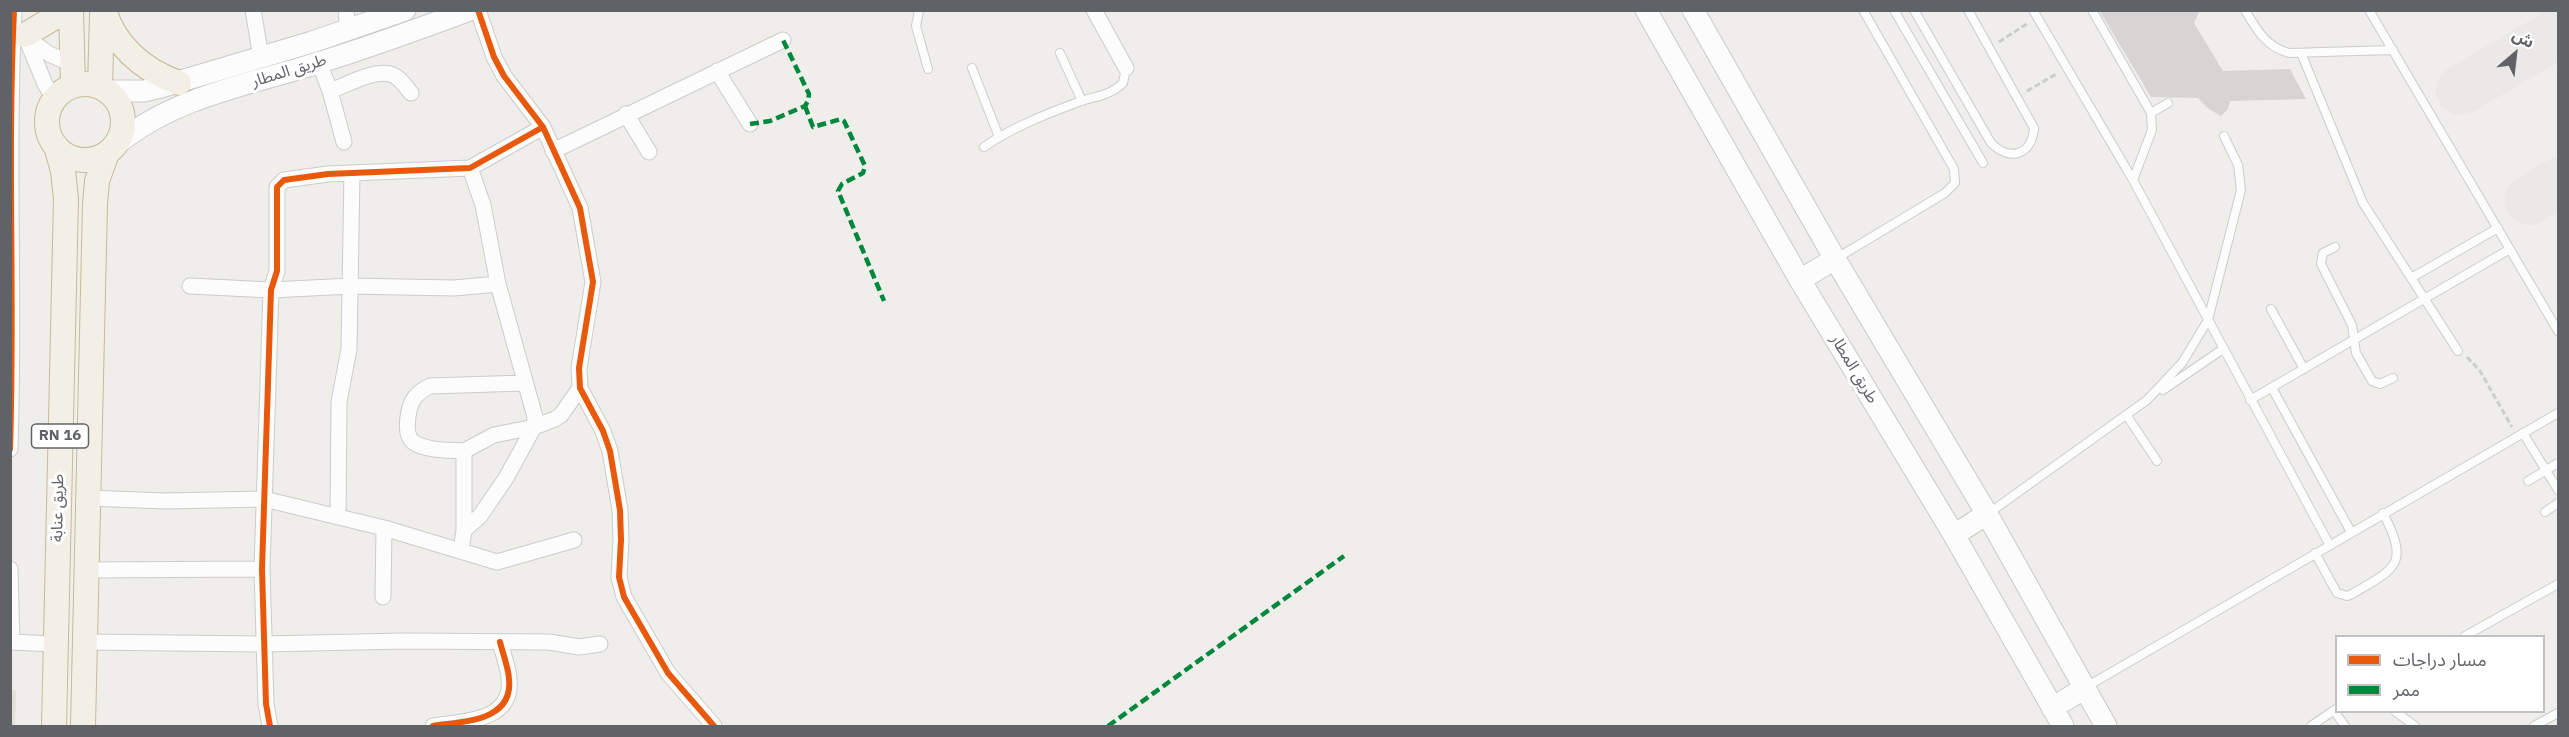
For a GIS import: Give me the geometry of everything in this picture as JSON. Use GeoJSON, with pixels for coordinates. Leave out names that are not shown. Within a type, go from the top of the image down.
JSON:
{"type":"FeatureCollection","features":[{"type":"Feature","properties":{"kind":"highway"},"geometry":{"type":"LineString","coordinates":[[16,31],[69,10],[66,83],[47,114],[47,123],[56,146],[75,158],[86,160],[112,149],[121,134],[122,114],[119,104],[104,88],[91,84],[66,83]]}},
{"type":"Feature","properties":{"kind":"highway"},"geometry":{"type":"LineString","coordinates":[[103,10],[104,88]]}},
{"type":"Feature","properties":{"kind":"highway"},"geometry":{"type":"LineString","coordinates":[[103,10],[114,36],[136,60],[156,73],[179,82]]}},
{"type":"Feature","properties":{"kind":"highway","name":"طريق عنابة"},"geometry":{"type":"LineString","coordinates":[[54,726],[66,199],[63,171],[56,146]]}},
{"type":"Feature","properties":{"kind":"highway","name":"طريق عنابة"},"geometry":{"type":"LineString","coordinates":[[83,726],[94,204],[98,180],[112,149]]}},
{"type":"Feature","properties":{"kind":"main road","name":"طريق المطار"},"geometry":{"type":"LineString","coordinates":[[104,88],[144,91],[179,82],[261,57],[347,20],[405,10]]}},
{"type":"Feature","properties":{"kind":"main road","name":"طريق المطار"},"geometry":{"type":"LineString","coordinates":[[112,149],[149,120],[185,103],[319,62],[470,10]]}},
{"type":"Feature","properties":{"kind":"main road","name":"طريق المطار"},"geometry":{"type":"LineString","coordinates":[[1646,10],[1800,280],[1954,535],[2063,726]]}},
{"type":"Feature","properties":{"kind":"main road"},"geometry":{"type":"LineString","coordinates":[[1694,10],[1835,259],[1987,514],[2106,726]]}},
{"type":"Feature","properties":{"kind":"main road"},"geometry":{"type":"LineString","coordinates":[[1800,280],[1835,259]]}},
{"type":"Feature","properties":{"kind":"main road"},"geometry":{"type":"LineString","coordinates":[[1954,535],[1987,514]]}},
{"type":"Feature","properties":{"kind":"main road"},"geometry":{"type":"LineString","coordinates":[[2052,708],[2085,688]]}},
{"type":"Feature","properties":{"kind":"street"},"geometry":{"type":"LineString","coordinates":[[10,449],[11,80],[16,31],[14,10]]}},
{"type":"Feature","properties":{"kind":"street"},"geometry":{"type":"LineString","coordinates":[[253,10],[261,57]]}},
{"type":"Feature","properties":{"kind":"street"},"geometry":{"type":"LineString","coordinates":[[478,10],[494,57],[504,76],[543,127],[580,208],[593,282],[579,368],[580,388],[603,431],[610,451],[620,510],[619,577],[624,597],[668,674],[714,726]]}},
{"type":"Feature","properties":{"kind":"street"},"geometry":{"type":"LineString","coordinates":[[1094,10],[1126,68]]}},
{"type":"Feature","properties":{"kind":"street"},"geometry":{"type":"LineString","coordinates":[[16,31],[49,54],[66,83],[45,84],[16,31]]}},
{"type":"Feature","properties":{"kind":"street"},"geometry":{"type":"LineString","coordinates":[[553,151],[783,40]]}},
{"type":"Feature","properties":{"kind":"street"},"geometry":{"type":"LineString","coordinates":[[319,62],[330,91],[344,142]]}},
{"type":"Feature","properties":{"kind":"street"},"geometry":{"type":"LineString","coordinates":[[717,71],[750,124]]}},
{"type":"Feature","properties":{"kind":"street"},"geometry":{"type":"LineString","coordinates":[[330,91],[364,78],[389,74],[399,80],[411,93]]}},
{"type":"Feature","properties":{"kind":"street"},"geometry":{"type":"LineString","coordinates":[[626,114],[649,152]]}},
{"type":"Feature","properties":{"kind":"street"},"geometry":{"type":"LineString","coordinates":[[270,726],[263,644],[262,568],[271,290],[278,271],[276,191],[278,184],[288,179],[352,172],[471,168],[543,127]]}},
{"type":"Feature","properties":{"kind":"street"},"geometry":{"type":"LineString","coordinates":[[464,530],[490,502],[534,427],[533,408],[498,284],[483,205],[471,168]]}},
{"type":"Feature","properties":{"kind":"street"},"geometry":{"type":"LineString","coordinates":[[338,516],[339,402],[350,349],[352,172]]}},
{"type":"Feature","properties":{"kind":"street"},"geometry":{"type":"LineString","coordinates":[[190,286],[271,290],[351,286],[454,288],[498,284]]}},
{"type":"Feature","properties":{"kind":"street"},"geometry":{"type":"LineString","coordinates":[[525,383],[430,386],[417,395],[411,405],[409,435],[413,442],[437,449],[464,451],[494,435],[534,427],[561,415],[580,388]]}},
{"type":"Feature","properties":{"kind":"street"},"geometry":{"type":"LineString","coordinates":[[461,550],[464,530],[464,451]]}},
{"type":"Feature","properties":{"kind":"street"},"geometry":{"type":"LineString","coordinates":[[88,498],[165,501],[264,499],[384,528],[461,550],[483,560],[501,562],[574,540]]}},
{"type":"Feature","properties":{"kind":"street"},"geometry":{"type":"LineString","coordinates":[[383,597],[384,528]]}},
{"type":"Feature","properties":{"kind":"street"},"geometry":{"type":"LineString","coordinates":[[86,570],[262,568]]}},
{"type":"Feature","properties":{"kind":"street"},"geometry":{"type":"LineString","coordinates":[[10,569],[11,642],[55,644]]}},
{"type":"Feature","properties":{"kind":"street"},"geometry":{"type":"LineString","coordinates":[[84,642],[263,644],[404,641],[549,642],[579,647],[600,644]]}},
{"type":"Feature","properties":{"kind":"street"},"geometry":{"type":"LineString","coordinates":[[433,726],[481,718],[491,715],[502,706],[508,693],[509,679],[500,642]]}},
{"type":"Feature","properties":{"kind":"lane"},"geometry":{"type":"LineString","coordinates":[[919,10],[916,26],[927,69]]}},
{"type":"Feature","properties":{"kind":"lane"},"geometry":{"type":"LineString","coordinates":[[1835,259],[1946,193],[1955,183],[1954,169],[1863,10]]}},
{"type":"Feature","properties":{"kind":"lane"},"geometry":{"type":"LineString","coordinates":[[1894,10],[1983,163]]}},
{"type":"Feature","properties":{"kind":"lane"},"geometry":{"type":"LineString","coordinates":[[1914,10],[1992,143],[1999,151],[2009,154],[2019,153],[2028,147],[2033,139],[2034,128],[2031,118],[1968,10]]}},
{"type":"Feature","properties":{"kind":"lane"},"geometry":{"type":"LineString","coordinates":[[2092,10],[2151,113],[2151,130],[2133,180]]}},
{"type":"Feature","properties":{"kind":"lane"},"geometry":{"type":"LineString","coordinates":[[2245,10],[2266,42],[2277,49],[2301,54],[2393,51]]}},
{"type":"Feature","properties":{"kind":"lane"},"geometry":{"type":"LineString","coordinates":[[2369,10],[2559,331]]}},
{"type":"Feature","properties":{"kind":"lane"},"geometry":{"type":"LineString","coordinates":[[2035,14],[2133,180],[2329,544]]}},
{"type":"Feature","properties":{"kind":"lane"},"geometry":{"type":"LineString","coordinates":[[1060,53],[1082,101]]}},
{"type":"Feature","properties":{"kind":"lane"},"geometry":{"type":"LineString","coordinates":[[2301,54],[2362,203],[2458,351]]}},
{"type":"Feature","properties":{"kind":"lane"},"geometry":{"type":"LineString","coordinates":[[984,147],[999,137],[1082,101],[1110,93],[1121,86],[1126,76],[1126,68]]}},
{"type":"Feature","properties":{"kind":"lane"},"geometry":{"type":"LineString","coordinates":[[972,69],[999,137]]}},
{"type":"Feature","properties":{"kind":"lane"},"geometry":{"type":"LineString","coordinates":[[2151,113],[2168,103]]}},
{"type":"Feature","properties":{"kind":"lane"},"geometry":{"type":"LineString","coordinates":[[2147,400],[2182,363],[2208,320],[2241,190],[2238,165],[2224,136]]}},
{"type":"Feature","properties":{"kind":"lane"},"geometry":{"type":"LineString","coordinates":[[2411,278],[2498,228]]}},
{"type":"Feature","properties":{"kind":"lane"},"geometry":{"type":"LineString","coordinates":[[2335,247],[2323,253],[2321,264],[2352,324],[2356,353],[2372,381],[2380,384],[2393,378]]}},
{"type":"Feature","properties":{"kind":"lane"},"geometry":{"type":"LineString","coordinates":[[2250,400],[2510,249]]}},
{"type":"Feature","properties":{"kind":"lane"},"geometry":{"type":"LineString","coordinates":[[2271,309],[2304,369]]}},
{"type":"Feature","properties":{"kind":"lane"},"geometry":{"type":"LineString","coordinates":[[1987,514],[2223,349]]}},
{"type":"Feature","properties":{"kind":"lane"},"geometry":{"type":"LineString","coordinates":[[2272,388],[2351,532]]}},
{"type":"Feature","properties":{"kind":"lane"},"geometry":{"type":"LineString","coordinates":[[2085,688],[2329,544],[2559,413]]}},
{"type":"Feature","properties":{"kind":"lane"},"geometry":{"type":"LineString","coordinates":[[2127,416],[2157,462]]}},
{"type":"Feature","properties":{"kind":"lane"},"geometry":{"type":"LineString","coordinates":[[2520,435],[2559,490]]}},
{"type":"Feature","properties":{"kind":"lane"},"geometry":{"type":"LineString","coordinates":[[2528,482],[2559,463]]}},
{"type":"Feature","properties":{"kind":"lane"},"geometry":{"type":"LineString","coordinates":[[2544,512],[2559,503]]}},
{"type":"Feature","properties":{"kind":"lane"},"geometry":{"type":"LineString","coordinates":[[2314,553],[2337,593],[2347,596],[2352,594],[2382,576],[2395,563],[2398,545],[2383,513]]}},
{"type":"Feature","properties":{"kind":"lane"},"geometry":{"type":"LineString","coordinates":[[2467,635],[2559,584]]}},
{"type":"Feature","properties":{"kind":"lane"},"geometry":{"type":"LineString","coordinates":[[2311,726],[2335,710]]}},
{"type":"Feature","properties":{"kind":"lane"},"geometry":{"type":"LineString","coordinates":[[2337,713],[2345,726]]}},
{"type":"Feature","properties":{"kind":"lane"},"geometry":{"type":"LineString","coordinates":[[2534,726],[2559,713]]}},
{"type":"Feature","properties":{"kind":"lane"},"geometry":{"type":"LineString","coordinates":[[2399,714],[2415,726]]}},
{"type":"Feature","properties":{"kind":"path"},"geometry":{"type":"LineString","coordinates":[[1990,48],[2035,14]]}},
{"type":"Feature","properties":{"kind":"path"},"geometry":{"type":"LineString","coordinates":[[2018,96],[2067,67]]}},
{"type":"Feature","properties":{"kind":"path"},"geometry":{"type":"LineString","coordinates":[[2458,351],[2480,371],[2520,435]]}},
{"type":"Feature","properties":{"kind":"shaded area"},"geometry":{"type":"Polygon","coordinates":[[[11,690],[16,690],[15,726],[11,726],[11,690]]]}},
{"type":"Feature","properties":{"kind":"building"},"geometry":{"type":"Polygon","coordinates":[[[2099,10],[2200,10],[2194,23],[2223,71],[2290,69],[2306,99],[2230,101],[2228,109],[2221,116],[2209,109],[2198,98],[2151,97],[2099,10]]]}},
{"type":"Feature","properties":{"kind":"taxiway"},"geometry":{"type":"LineString","coordinates":[[2461,90],[2558,33]]}},
{"type":"Feature","properties":{"kind":"taxiway"},"geometry":{"type":"LineString","coordinates":[[2530,200],[2558,183]]}},
{"type":"Feature","properties":{"kind":"marked path"},"geometry":{"type":"LineString","coordinates":[[750,124],[770,121],[805,106],[808,101],[809,94],[783,40]]}},
{"type":"Feature","properties":{"kind":"marked path"},"geometry":{"type":"LineString","coordinates":[[805,106],[813,127],[841,119],[844,121],[865,166],[863,173],[842,184],[838,191],[884,301]]}},
{"type":"Feature","properties":{"kind":"marked path"},"geometry":{"type":"LineString","coordinates":[[1108,726],[1344,556]]}},
{"type":"Feature","properties":{"kind":"cycle path"},"geometry":{"type":"LineString","coordinates":[[10,449],[11,120],[14,10]]}},
{"type":"Feature","properties":{"kind":"cycle path"},"geometry":{"type":"LineString","coordinates":[[478,10],[494,57],[504,76],[543,127],[580,208],[593,282],[579,368],[580,388],[603,431],[610,451],[620,510],[619,577],[624,597],[668,673],[714,726]]}},
{"type":"Feature","properties":{"kind":"cycle path"},"geometry":{"type":"LineString","coordinates":[[270,726],[266,704],[262,569],[271,290],[277,271],[277,187],[284,180],[328,174],[470,168],[543,127]]}},
{"type":"Feature","properties":{"kind":"cycle path"},"geometry":{"type":"LineString","coordinates":[[433,726],[484,717],[503,703],[508,692],[509,678],[500,642]]}}]}
